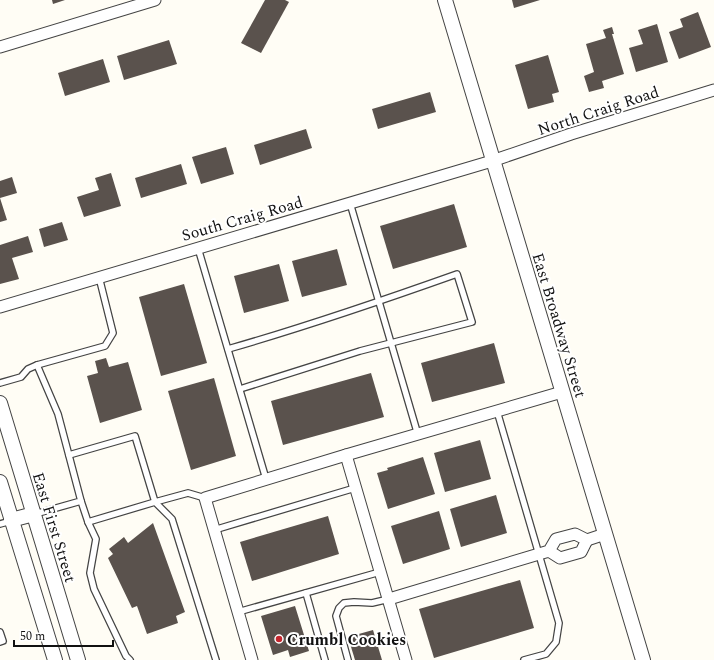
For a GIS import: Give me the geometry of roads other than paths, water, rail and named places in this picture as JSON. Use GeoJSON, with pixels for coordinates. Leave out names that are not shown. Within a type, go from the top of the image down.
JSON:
{"type":"FeatureCollection","features":[{"type":"Feature","properties":{"kind":"street"},"geometry":{"type":"LineString","coordinates":[[0,47],[155,0]]}},
{"type":"Feature","properties":{"kind":"street","name":"East Broadway Street"},"geometry":{"type":"LineString","coordinates":[[445,0],[492,161],[643,660]]}},
{"type":"Feature","properties":{"kind":"street","name":"North Craig Road"},"geometry":{"type":"LineString","coordinates":[[492,161],[571,134],[714,90]]}},
{"type":"Feature","properties":{"kind":"street","name":"South Craig Road"},"geometry":{"type":"LineString","coordinates":[[0,307],[492,161]]}},
{"type":"Feature","properties":{"kind":"street"},"geometry":{"type":"LineString","coordinates":[[252,660],[205,498],[562,392]]}},
{"type":"Feature","properties":{"kind":"street","name":"East First Street"},"geometry":{"type":"LineString","coordinates":[[0,403],[78,660]]}},
{"type":"Feature","properties":{"kind":"street"},"geometry":{"type":"LineString","coordinates":[[346,455],[406,660]]}},
{"type":"Feature","properties":{"kind":"street"},"geometry":{"type":"LineString","coordinates":[[0,482],[5,522],[55,660]]}},
{"type":"Feature","properties":{"kind":"street"},"geometry":{"type":"LineString","coordinates":[[5,522],[34,514]]}},
{"type":"Feature","properties":{"kind":"street"},"geometry":{"type":"LineString","coordinates":[[389,599],[544,552],[556,539],[575,534],[587,540]]}},
{"type":"Feature","properties":{"kind":"street"},"geometry":{"type":"LineString","coordinates":[[544,552],[560,558],[580,552],[587,540],[605,534]]}},
{"type":"Feature","properties":{"kind":"lane"},"geometry":{"type":"LineString","coordinates":[[350,203],[418,435]]}},
{"type":"Feature","properties":{"kind":"lane"},"geometry":{"type":"LineString","coordinates":[[198,248],[266,479]]}},
{"type":"Feature","properties":{"kind":"lane"},"geometry":{"type":"LineString","coordinates":[[228,348],[274,336],[379,302],[457,274],[472,322],[360,351],[240,389]]}},
{"type":"Feature","properties":{"kind":"lane"},"geometry":{"type":"LineString","coordinates":[[0,383],[21,377],[28,369],[37,365],[105,346],[113,333],[99,277]]}},
{"type":"Feature","properties":{"kind":"lane"},"geometry":{"type":"LineString","coordinates":[[37,365],[58,414],[81,501],[96,539],[90,573],[94,589],[126,656],[130,660]]}},
{"type":"Feature","properties":{"kind":"lane"},"geometry":{"type":"LineString","coordinates":[[498,411],[544,552],[559,622],[556,642],[546,654],[524,660]]}},
{"type":"Feature","properties":{"kind":"lane"},"geometry":{"type":"LineString","coordinates":[[69,455],[135,436],[155,502],[172,519],[216,660]]}},
{"type":"Feature","properties":{"kind":"lane"},"geometry":{"type":"LineString","coordinates":[[214,530],[355,488]]}},
{"type":"Feature","properties":{"kind":"lane"},"geometry":{"type":"LineString","coordinates":[[88,522],[188,493],[205,498]]}},
{"type":"Feature","properties":{"kind":"lane"},"geometry":{"type":"LineString","coordinates":[[34,514],[81,501]]}},
{"type":"Feature","properties":{"kind":"lane"},"geometry":{"type":"LineString","coordinates":[[238,612],[380,572]]}},
{"type":"Feature","properties":{"kind":"lane"},"geometry":{"type":"LineString","coordinates":[[306,594],[325,660]]}},
{"type":"Feature","properties":{"kind":"lane"},"geometry":{"type":"LineString","coordinates":[[348,660],[336,616],[338,608],[344,603],[372,603],[389,599]]}},
{"type":"Feature","properties":{"kind":"lane"},"geometry":{"type":"LineString","coordinates":[[0,632],[3,641],[0,642]]}},
{"type":"Feature","properties":{"kind":"place","name":"Crumbl Cookies"},"geometry":{"type":"Point","coordinates":[279,639]}}]}
